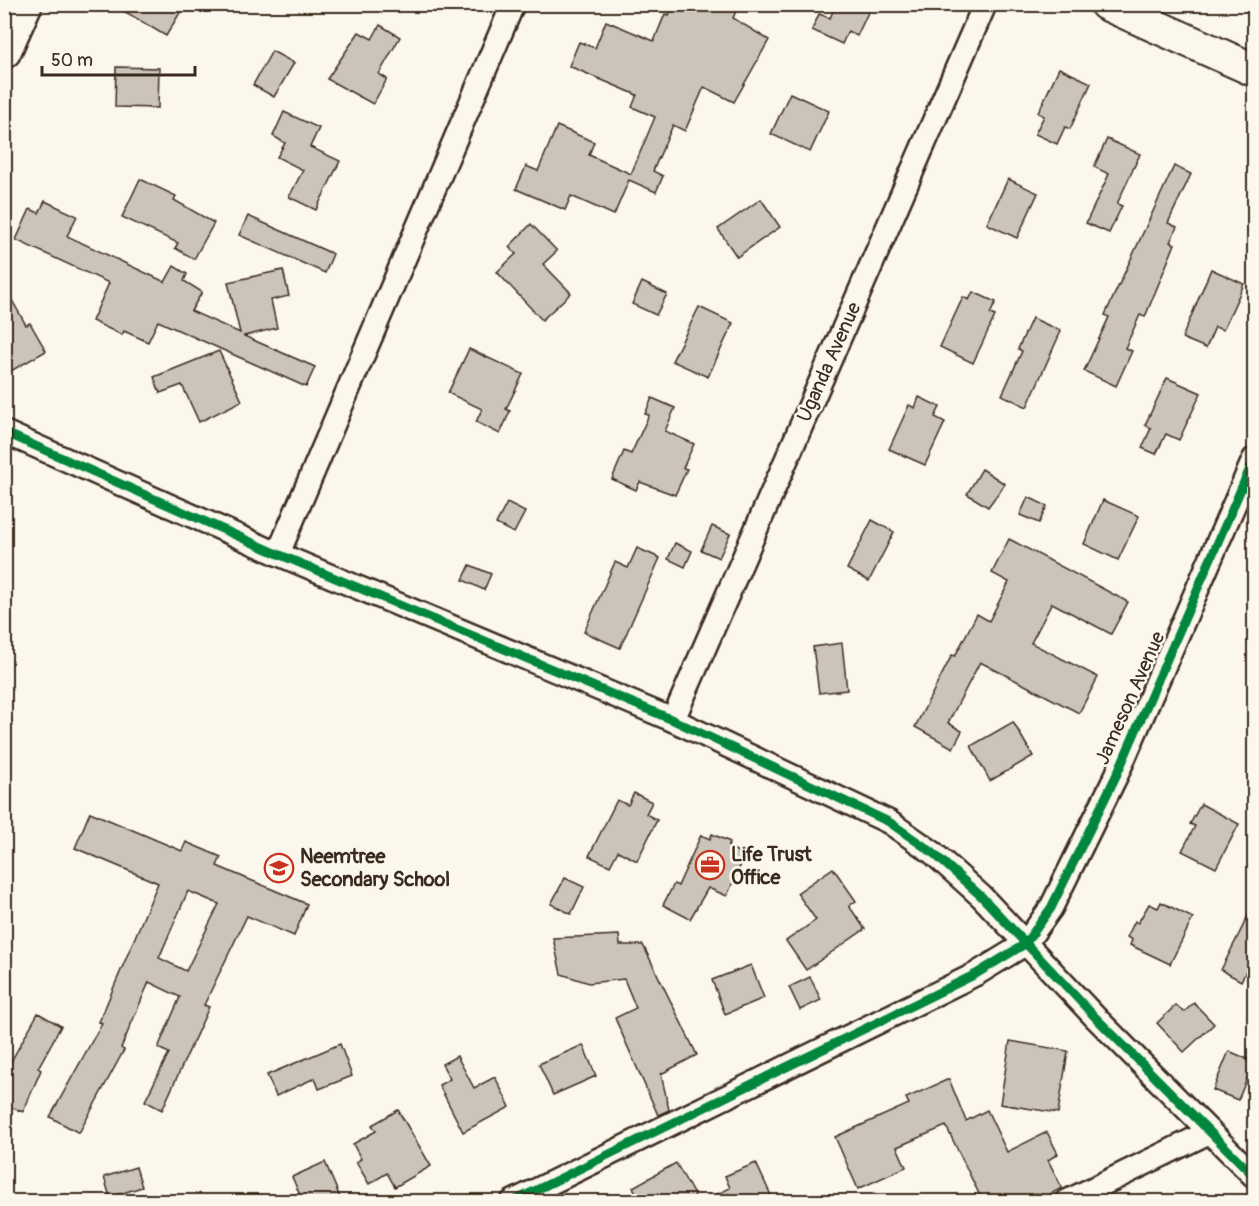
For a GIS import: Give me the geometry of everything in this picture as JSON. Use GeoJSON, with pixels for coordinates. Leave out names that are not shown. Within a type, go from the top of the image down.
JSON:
{"type":"FeatureCollection","features":[{"type":"Feature","properties":{"kind":"highway"},"geometry":{"type":"LineString","coordinates":[[4,51],[25,4]]}},
{"type":"Feature","properties":{"kind":"main road"},"geometry":{"type":"LineString","coordinates":[[1106,4],[1254,70]]}},
{"type":"Feature","properties":{"kind":"street"},"geometry":{"type":"LineString","coordinates":[[278,554],[513,4]]}},
{"type":"Feature","properties":{"kind":"street","name":"Uganda Avenue"},"geometry":{"type":"LineString","coordinates":[[673,720],[985,4]]}},
{"type":"Feature","properties":{"kind":"street"},"geometry":{"type":"LineString","coordinates":[[4,432],[278,554],[673,720],[889,822],[932,852],[982,897],[1025,944],[1254,1176]]}},
{"type":"Feature","properties":{"kind":"street","name":"Jameson Avenue"},"geometry":{"type":"LineString","coordinates":[[1025,944],[1050,908],[1117,774],[1254,459]]}},
{"type":"Feature","properties":{"kind":"street"},"geometry":{"type":"LineString","coordinates":[[512,1202],[976,974],[1025,944]]}},
{"type":"Feature","properties":{"kind":"street"},"geometry":{"type":"LineString","coordinates":[[1066,1202],[1209,1132]]}},
{"type":"Feature","properties":{"kind":"building"},"geometry":{"type":"Polygon","coordinates":[[[112,4],[170,4],[181,11],[166,36],[112,4]]]}},
{"type":"Feature","properties":{"kind":"building"},"geometry":{"type":"Polygon","coordinates":[[[673,4],[739,4],[733,18],[769,40],[734,102],[704,87],[685,131],[673,125],[653,171],[663,176],[656,192],[629,180],[614,215],[571,196],[565,210],[516,189],[526,166],[538,171],[557,126],[594,142],[589,155],[631,174],[655,117],[632,107],[637,95],[569,66],[579,42],[595,48],[606,21],[654,41],[665,14],[669,15],[673,4]]]}},
{"type":"Feature","properties":{"kind":"building"},"geometry":{"type":"Polygon","coordinates":[[[836,4],[872,4],[857,36],[848,31],[842,44],[812,30],[819,14],[830,18],[836,4]]]}},
{"type":"Feature","properties":{"kind":"building"},"geometry":{"type":"Polygon","coordinates":[[[380,25],[400,37],[379,74],[387,79],[373,104],[327,79],[359,32],[372,39],[380,25]]]}},
{"type":"Feature","properties":{"kind":"building"},"geometry":{"type":"Polygon","coordinates":[[[272,51],[294,63],[274,97],[253,85],[272,51]]]}},
{"type":"Feature","properties":{"kind":"building"},"geometry":{"type":"Polygon","coordinates":[[[116,67],[159,68],[158,108],[115,107],[116,67]]]}},
{"type":"Feature","properties":{"kind":"building"},"geometry":{"type":"Polygon","coordinates":[[[1059,68],[1091,83],[1070,129],[1065,127],[1057,144],[1035,134],[1044,116],[1038,113],[1059,68]]]}},
{"type":"Feature","properties":{"kind":"building"},"geometry":{"type":"Polygon","coordinates":[[[790,93],[829,111],[810,152],[771,134],[790,93]]]}},
{"type":"Feature","properties":{"kind":"building"},"geometry":{"type":"Polygon","coordinates":[[[284,112],[319,128],[310,147],[340,161],[316,210],[289,197],[303,170],[277,157],[285,143],[273,136],[284,112]]]}},
{"type":"Feature","properties":{"kind":"building"},"geometry":{"type":"Polygon","coordinates":[[[1107,139],[1140,154],[1117,204],[1122,206],[1109,233],[1086,223],[1109,174],[1094,167],[1107,139]]]}},
{"type":"Feature","properties":{"kind":"building"},"geometry":{"type":"Polygon","coordinates":[[[1174,166],[1191,174],[1168,223],[1177,227],[1170,242],[1175,244],[1145,317],[1140,315],[1125,348],[1132,351],[1116,386],[1084,371],[1109,317],[1105,315],[1174,166]]]}},
{"type":"Feature","properties":{"kind":"building"},"geometry":{"type":"Polygon","coordinates":[[[140,179],[176,196],[174,200],[214,223],[194,259],[175,248],[178,243],[122,217],[140,179]]]}},
{"type":"Feature","properties":{"kind":"building"},"geometry":{"type":"Polygon","coordinates":[[[1008,179],[1038,193],[1017,238],[987,224],[1008,179]]]}},
{"type":"Feature","properties":{"kind":"building"},"geometry":{"type":"Polygon","coordinates":[[[761,199],[780,227],[737,257],[718,229],[761,199]]]}},
{"type":"Feature","properties":{"kind":"building"},"geometry":{"type":"Polygon","coordinates":[[[45,201],[77,216],[67,236],[165,282],[174,266],[187,274],[184,281],[202,292],[191,311],[240,333],[228,282],[283,270],[289,296],[271,300],[277,328],[244,336],[315,367],[306,387],[158,321],[148,342],[124,331],[122,335],[92,321],[109,283],[16,240],[30,209],[39,213],[45,201]]]}},
{"type":"Feature","properties":{"kind":"building"},"geometry":{"type":"Polygon","coordinates":[[[248,216],[333,254],[325,273],[239,235],[248,216]]]}},
{"type":"Feature","properties":{"kind":"building"},"geometry":{"type":"Polygon","coordinates":[[[531,224],[557,251],[543,264],[571,293],[542,320],[497,272],[516,254],[509,247],[531,224]]]}},
{"type":"Feature","properties":{"kind":"building"},"geometry":{"type":"Polygon","coordinates":[[[1211,269],[1244,284],[1223,330],[1215,327],[1206,348],[1182,338],[1211,269]]]}},
{"type":"Feature","properties":{"kind":"building"},"geometry":{"type":"Polygon","coordinates":[[[642,282],[667,294],[656,315],[632,304],[642,282]]]}},
{"type":"Feature","properties":{"kind":"building"},"geometry":{"type":"Polygon","coordinates":[[[4,286],[26,325],[30,323],[46,351],[4,375],[4,286]]]}},
{"type":"Feature","properties":{"kind":"building"},"geometry":{"type":"Polygon","coordinates":[[[973,292],[996,302],[990,314],[995,316],[973,363],[940,347],[963,297],[969,300],[973,292]]]}},
{"type":"Feature","properties":{"kind":"building"},"geometry":{"type":"Polygon","coordinates":[[[699,307],[733,323],[708,377],[672,361],[699,307]]]}},
{"type":"Feature","properties":{"kind":"building"},"geometry":{"type":"Polygon","coordinates":[[[1032,318],[1061,331],[1027,407],[1002,395],[1022,351],[1018,349],[1032,318]]]}},
{"type":"Feature","properties":{"kind":"building"},"geometry":{"type":"Polygon","coordinates":[[[469,349],[523,374],[506,409],[510,411],[500,434],[476,422],[482,409],[448,393],[469,349]]]}},
{"type":"Feature","properties":{"kind":"building"},"geometry":{"type":"Polygon","coordinates":[[[219,351],[242,401],[199,422],[182,385],[160,393],[154,377],[219,351]]]}},
{"type":"Feature","properties":{"kind":"building"},"geometry":{"type":"Polygon","coordinates":[[[1167,378],[1201,393],[1179,440],[1166,434],[1156,454],[1142,448],[1151,428],[1145,425],[1167,378]]]}},
{"type":"Feature","properties":{"kind":"building"},"geometry":{"type":"Polygon","coordinates":[[[919,397],[940,407],[935,417],[945,422],[925,465],[889,449],[909,405],[915,408],[919,397]]]}},
{"type":"Feature","properties":{"kind":"building"},"geometry":{"type":"Polygon","coordinates":[[[652,398],[675,408],[665,431],[694,444],[683,468],[687,469],[675,495],[640,482],[636,490],[612,479],[624,451],[631,454],[649,415],[645,414],[652,398]]]}},
{"type":"Feature","properties":{"kind":"building"},"geometry":{"type":"Polygon","coordinates":[[[982,469],[1005,484],[988,507],[967,494],[982,469]]]}},
{"type":"Feature","properties":{"kind":"building"},"geometry":{"type":"Polygon","coordinates":[[[1028,497],[1047,506],[1039,523],[1020,515],[1028,497]]]}},
{"type":"Feature","properties":{"kind":"building"},"geometry":{"type":"Polygon","coordinates":[[[1103,500],[1139,516],[1118,560],[1084,544],[1103,500]]]}},
{"type":"Feature","properties":{"kind":"building"},"geometry":{"type":"Polygon","coordinates":[[[507,503],[525,512],[514,533],[496,524],[507,503]]]}},
{"type":"Feature","properties":{"kind":"building"},"geometry":{"type":"Polygon","coordinates":[[[872,520],[894,532],[869,581],[847,569],[872,520]]]}},
{"type":"Feature","properties":{"kind":"building"},"geometry":{"type":"Polygon","coordinates":[[[712,526],[730,534],[719,558],[701,550],[712,526]]]}},
{"type":"Feature","properties":{"kind":"building"},"geometry":{"type":"Polygon","coordinates":[[[1009,539],[1128,602],[1111,634],[1052,603],[1031,643],[1098,677],[1079,713],[980,662],[948,723],[962,731],[953,748],[915,727],[952,655],[955,656],[977,614],[989,621],[1009,582],[992,573],[1009,539]]]}},
{"type":"Feature","properties":{"kind":"building"},"geometry":{"type":"Polygon","coordinates":[[[675,543],[692,551],[685,567],[668,559],[675,543]]]}},
{"type":"Feature","properties":{"kind":"building"},"geometry":{"type":"Polygon","coordinates":[[[637,548],[660,558],[620,648],[584,632],[615,562],[628,568],[637,548]]]}},
{"type":"Feature","properties":{"kind":"building"},"geometry":{"type":"Polygon","coordinates":[[[470,565],[491,574],[484,590],[463,580],[470,565]]]}},
{"type":"Feature","properties":{"kind":"building"},"geometry":{"type":"Polygon","coordinates":[[[842,643],[847,690],[819,693],[813,647],[842,643]]]}},
{"type":"Feature","properties":{"kind":"building"},"geometry":{"type":"Polygon","coordinates":[[[1013,722],[1033,756],[990,781],[971,746],[1013,722]]]}},
{"type":"Feature","properties":{"kind":"building"},"geometry":{"type":"Polygon","coordinates":[[[634,793],[652,802],[646,814],[657,820],[637,861],[618,851],[610,866],[589,856],[617,800],[628,805],[634,793]]]}},
{"type":"Feature","properties":{"kind":"building"},"geometry":{"type":"Polygon","coordinates":[[[1201,804],[1239,824],[1216,868],[1182,851],[1195,826],[1190,824],[1201,804]]]}},
{"type":"Feature","properties":{"kind":"building"},"geometry":{"type":"Polygon","coordinates":[[[90,812],[182,851],[186,842],[221,857],[217,866],[307,904],[294,936],[247,916],[204,1005],[209,1007],[162,1110],[145,1101],[169,1053],[158,1048],[180,997],[149,982],[121,1048],[124,1050],[79,1133],[50,1117],[102,1023],[99,1022],[158,883],[75,848],[90,812]],[[188,891],[159,958],[186,971],[219,904],[188,891]]]}},
{"type":"Feature","properties":{"kind":"building"},"geometry":{"type":"Polygon","coordinates":[[[712,834],[730,842],[728,847],[745,855],[727,896],[708,888],[690,919],[663,905],[674,884],[678,886],[701,835],[710,839],[712,834]]]}},
{"type":"Feature","properties":{"kind":"building"},"geometry":{"type":"Polygon","coordinates":[[[833,868],[856,901],[849,906],[865,929],[806,970],[786,941],[816,920],[797,893],[833,868]]]}},
{"type":"Feature","properties":{"kind":"building"},"geometry":{"type":"Polygon","coordinates":[[[565,878],[584,887],[571,914],[551,904],[565,878]]]}},
{"type":"Feature","properties":{"kind":"building"},"geometry":{"type":"Polygon","coordinates":[[[1161,902],[1193,918],[1170,964],[1130,945],[1132,940],[1127,937],[1135,921],[1138,923],[1149,904],[1158,908],[1161,902]]]}},
{"type":"Feature","properties":{"kind":"building"},"geometry":{"type":"Polygon","coordinates":[[[1254,904],[1254,956],[1241,981],[1221,970],[1254,904]]]}},
{"type":"Feature","properties":{"kind":"building"},"geometry":{"type":"Polygon","coordinates":[[[619,935],[620,945],[643,945],[697,1055],[661,1074],[669,1110],[658,1115],[615,1018],[636,1008],[624,979],[589,983],[561,974],[553,938],[619,935]]]}},
{"type":"Feature","properties":{"kind":"building"},"geometry":{"type":"Polygon","coordinates":[[[751,965],[764,998],[725,1014],[712,980],[751,965]]]}},
{"type":"Feature","properties":{"kind":"building"},"geometry":{"type":"Polygon","coordinates":[[[810,977],[821,1000],[800,1010],[789,987],[810,977]]]}},
{"type":"Feature","properties":{"kind":"building"},"geometry":{"type":"Polygon","coordinates":[[[1194,1003],[1214,1024],[1184,1052],[1157,1023],[1176,1005],[1184,1012],[1194,1003]]]}},
{"type":"Feature","properties":{"kind":"building"},"geometry":{"type":"Polygon","coordinates":[[[38,1013],[61,1026],[38,1068],[41,1070],[23,1112],[4,1104],[4,1074],[38,1013]]]}},
{"type":"Feature","properties":{"kind":"building"},"geometry":{"type":"Polygon","coordinates":[[[1010,1041],[1068,1051],[1058,1113],[1000,1104],[1010,1041]]]}},
{"type":"Feature","properties":{"kind":"building"},"geometry":{"type":"Polygon","coordinates":[[[340,1044],[352,1076],[319,1089],[315,1078],[276,1096],[267,1075],[340,1044]]]}},
{"type":"Feature","properties":{"kind":"building"},"geometry":{"type":"Polygon","coordinates":[[[583,1045],[596,1076],[553,1095],[539,1064],[583,1045]]]}},
{"type":"Feature","properties":{"kind":"building"},"geometry":{"type":"Polygon","coordinates":[[[1229,1051],[1254,1062],[1238,1100],[1213,1090],[1229,1051]]]}},
{"type":"Feature","properties":{"kind":"building"},"geometry":{"type":"Polygon","coordinates":[[[457,1056],[474,1088],[495,1077],[510,1107],[463,1132],[439,1085],[450,1079],[442,1064],[457,1056]]]}},
{"type":"Feature","properties":{"kind":"building"},"geometry":{"type":"Polygon","coordinates":[[[949,1079],[966,1121],[987,1110],[1007,1152],[1047,1132],[1058,1154],[1048,1160],[1062,1188],[1035,1202],[983,1202],[946,1126],[897,1147],[906,1167],[858,1189],[835,1137],[909,1104],[906,1098],[949,1079]]]}},
{"type":"Feature","properties":{"kind":"building"},"geometry":{"type":"Polygon","coordinates":[[[398,1110],[431,1166],[395,1187],[387,1173],[369,1184],[356,1162],[361,1159],[353,1144],[376,1131],[372,1125],[398,1110]]]}},
{"type":"Feature","properties":{"kind":"building"},"geometry":{"type":"Polygon","coordinates":[[[325,1162],[342,1202],[303,1202],[292,1177],[325,1162]]]}},
{"type":"Feature","properties":{"kind":"building"},"geometry":{"type":"Polygon","coordinates":[[[676,1163],[698,1202],[641,1202],[633,1187],[676,1163]]]}},
{"type":"Feature","properties":{"kind":"building"},"geometry":{"type":"Polygon","coordinates":[[[756,1163],[774,1202],[701,1202],[730,1188],[725,1176],[756,1163]]]}},
{"type":"Feature","properties":{"kind":"building"},"geometry":{"type":"Polygon","coordinates":[[[136,1167],[142,1187],[110,1197],[104,1177],[136,1167]]]}},
{"type":"Feature","properties":{"kind":"cycle path"},"geometry":{"type":"LineString","coordinates":[[4,432],[278,554],[673,720],[889,822],[932,852],[982,897],[1095,1017],[1254,1176]]}},
{"type":"Feature","properties":{"kind":"cycle path"},"geometry":{"type":"LineString","coordinates":[[512,1202],[976,974],[1025,944],[1051,908],[1117,774],[1254,459]]}},
{"type":"Feature","properties":{"kind":"place","name":"Life Trust Office"},"geometry":{"type":"Point","coordinates":[710,865]}},
{"type":"Feature","properties":{"kind":"place","name":"Neemtree Secondary School"},"geometry":{"type":"Point","coordinates":[279,868]}}]}
